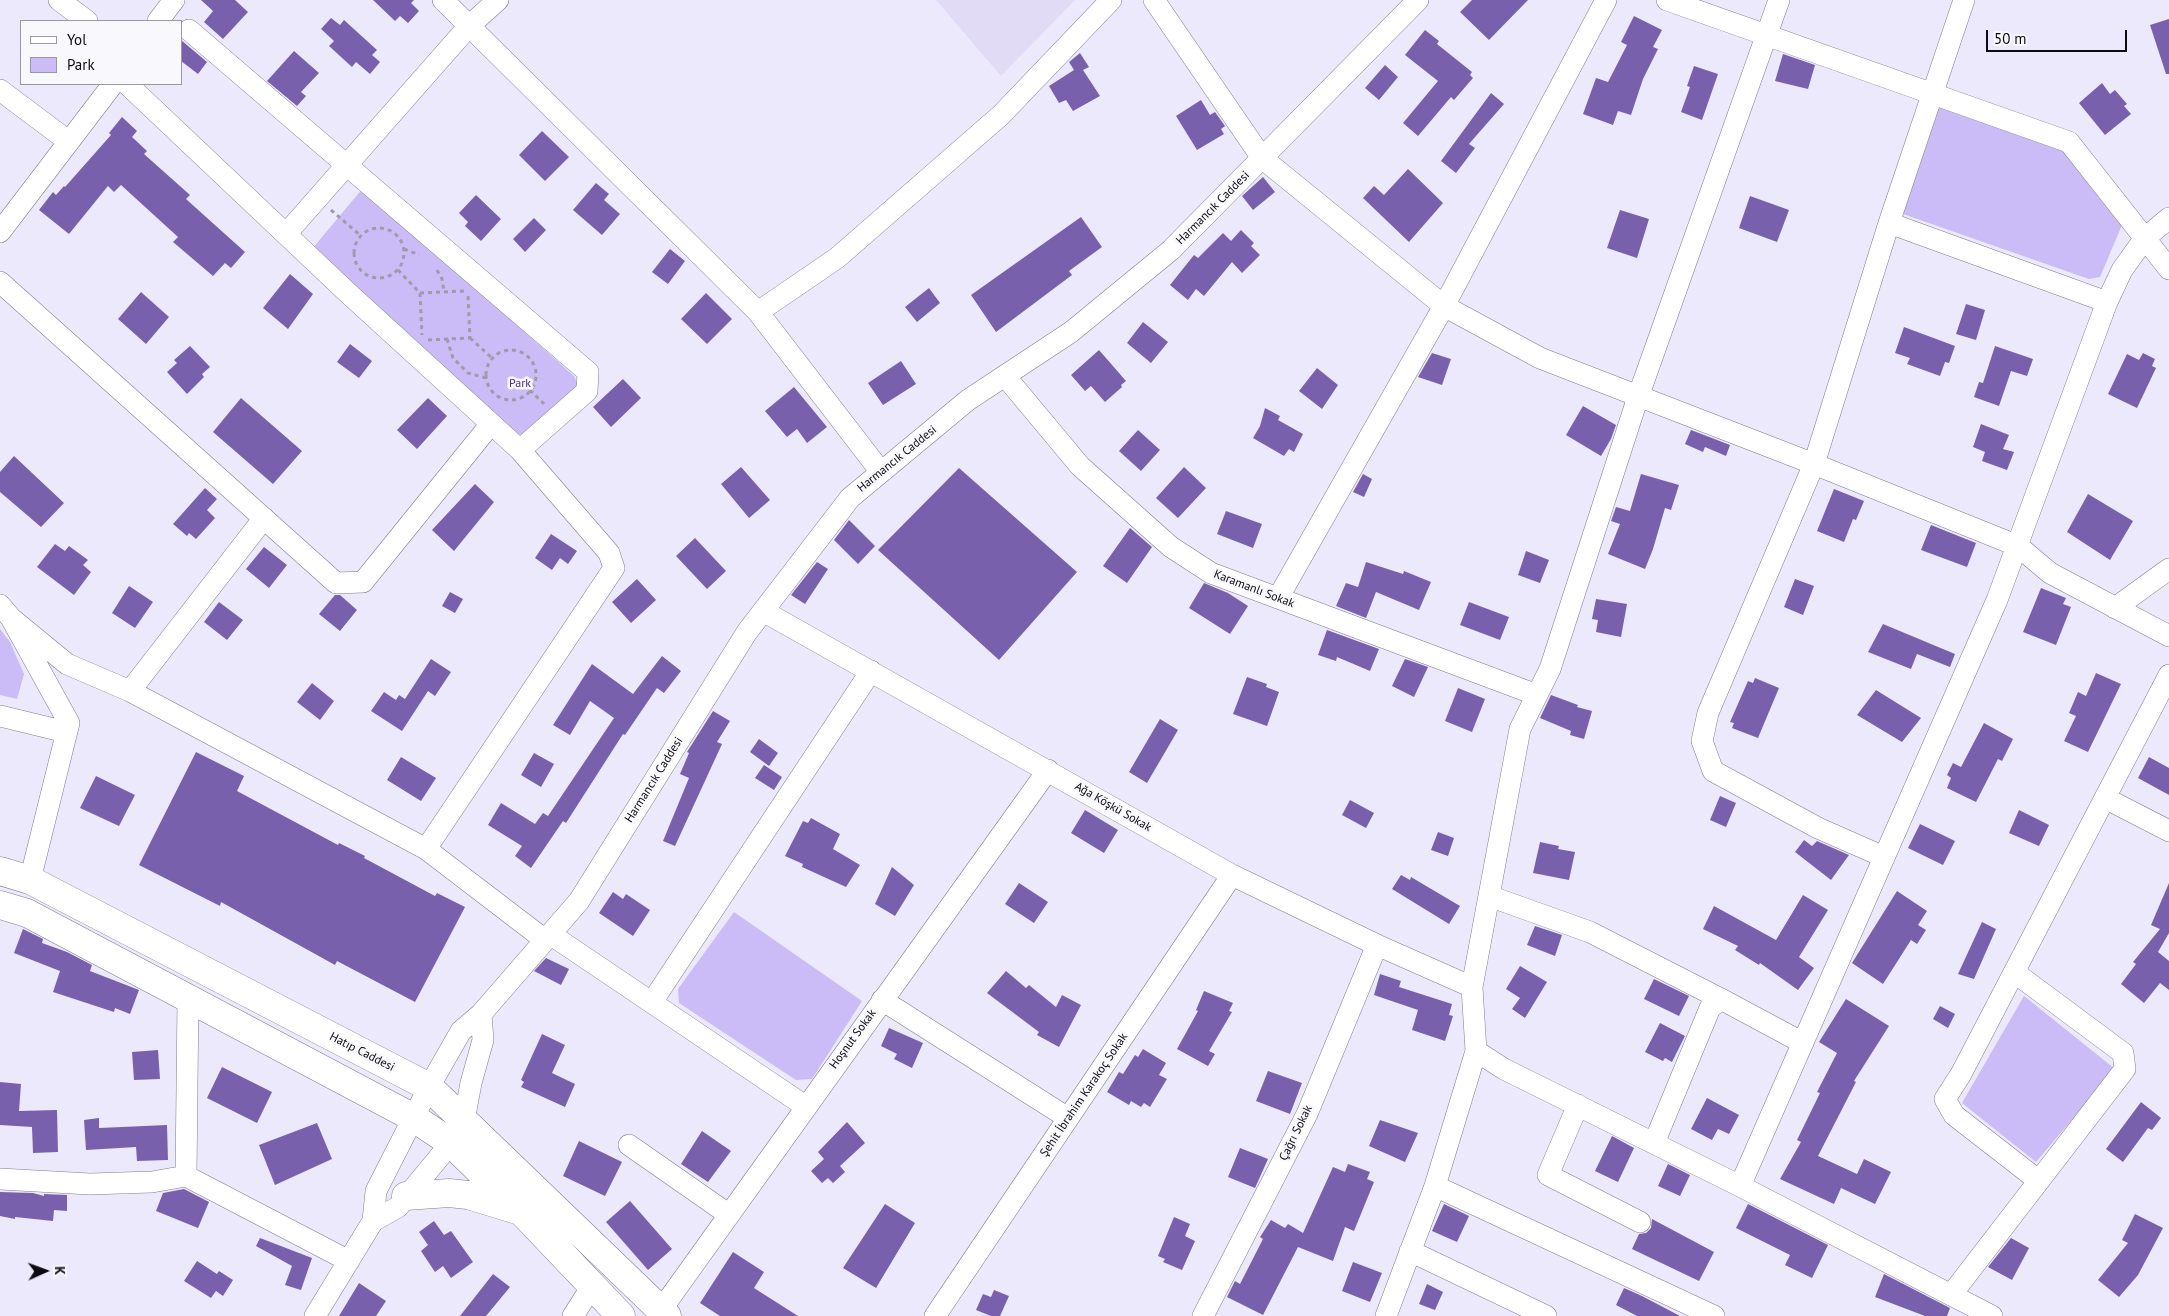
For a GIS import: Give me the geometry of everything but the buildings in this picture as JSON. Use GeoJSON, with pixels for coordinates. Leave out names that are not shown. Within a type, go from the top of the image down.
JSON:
{"type":"FeatureCollection","features":[{"type":"Feature","properties":{"kind":"main road","name":"Hatıp Caddesi"},"geometry":{"type":"LineString","coordinates":[[0,871],[30,880],[429,1087],[458,1132],[521,1211],[621,1316]]}},
{"type":"Feature","properties":{"kind":"main road","name":"Hatıp Caddesi"},"geometry":{"type":"LineString","coordinates":[[0,905],[27,913],[414,1118],[458,1132],[664,1313]]}},
{"type":"Feature","properties":{"kind":"main road"},"geometry":{"type":"LineString","coordinates":[[406,1196],[449,1192],[468,1195],[521,1211]]}},
{"type":"Feature","properties":{"kind":"street"},"geometry":{"type":"LineString","coordinates":[[58,0],[85,20]]}},
{"type":"Feature","properties":{"kind":"street"},"geometry":{"type":"LineString","coordinates":[[159,20],[174,0]]}},
{"type":"Feature","properties":{"kind":"street"},"geometry":{"type":"LineString","coordinates":[[443,0],[758,312],[881,472]]}},
{"type":"Feature","properties":{"kind":"street"},"geometry":{"type":"LineString","coordinates":[[286,234],[469,26],[498,0]]}},
{"type":"Feature","properties":{"kind":"street"},"geometry":{"type":"LineString","coordinates":[[758,312],[837,258],[993,121],[1111,0]]}},
{"type":"Feature","properties":{"kind":"street"},"geometry":{"type":"LineString","coordinates":[[1154,0],[1262,158],[1444,306],[1540,358],[1814,464],[2018,546],[2050,572],[2169,636]]}},
{"type":"Feature","properties":{"kind":"street","name":"Harmancık Caddesi"},"geometry":{"type":"LineString","coordinates":[[373,1221],[376,1191],[429,1087],[461,1031],[480,1014],[579,901],[747,632],[850,498],[968,400],[1071,332],[1171,250],[1418,0]]}},
{"type":"Feature","properties":{"kind":"street"},"geometry":{"type":"LineString","coordinates":[[1278,598],[1444,306],[1606,0]]}},
{"type":"Feature","properties":{"kind":"street"},"geometry":{"type":"LineString","coordinates":[[1667,0],[2069,142],[2169,268]]}},
{"type":"Feature","properties":{"kind":"street"},"geometry":{"type":"LineString","coordinates":[[1386,1316],[1435,1186],[1476,1050],[1472,987],[1520,729],[1550,669],[1638,396],[1779,0]]}},
{"type":"Feature","properties":{"kind":"street"},"geometry":{"type":"LineString","coordinates":[[1884,857],[1818,828],[1713,771],[1702,741],[1708,713],[1814,464],[1889,223],[1964,0]]}},
{"type":"Feature","properties":{"kind":"street"},"geometry":{"type":"LineString","coordinates":[[189,30],[588,372],[587,391],[520,450]]}},
{"type":"Feature","properties":{"kind":"street"},"geometry":{"type":"LineString","coordinates":[[0,232],[112,85]]}},
{"type":"Feature","properties":{"kind":"street"},"geometry":{"type":"LineString","coordinates":[[128,85],[490,425],[520,450],[609,553],[614,568],[426,849]]}},
{"type":"Feature","properties":{"kind":"street"},"geometry":{"type":"LineString","coordinates":[[0,90],[68,141]]}},
{"type":"Feature","properties":{"kind":"street"},"geometry":{"type":"LineString","coordinates":[[1740,1186],[1997,600],[2107,302],[2122,270],[2145,238],[2169,218]]}},
{"type":"Feature","properties":{"kind":"street"},"geometry":{"type":"LineString","coordinates":[[1889,223],[2107,302]]}},
{"type":"Feature","properties":{"kind":"street"},"geometry":{"type":"LineString","coordinates":[[0,282],[336,582],[363,582],[490,425]]}},
{"type":"Feature","properties":{"kind":"street","name":"Karamanlı Sokak"},"geometry":{"type":"LineString","coordinates":[[1005,376],[1080,466],[1171,547],[1211,573],[1537,695]]}},
{"type":"Feature","properties":{"kind":"street"},"geometry":{"type":"LineString","coordinates":[[130,691],[264,518]]}},
{"type":"Feature","properties":{"kind":"street"},"geometry":{"type":"LineString","coordinates":[[2115,608],[2169,569]]}},
{"type":"Feature","properties":{"kind":"street"},"geometry":{"type":"LineString","coordinates":[[5,611],[67,664],[130,691],[426,849],[547,937],[652,1002],[805,1106]]}},
{"type":"Feature","properties":{"kind":"street"},"geometry":{"type":"LineString","coordinates":[[5,611],[69,723],[30,880]]}},
{"type":"Feature","properties":{"kind":"street","name":"Ağa Köşkü Sokak"},"geometry":{"type":"LineString","coordinates":[[763,611],[1232,875],[1377,945],[1472,987]]}},
{"type":"Feature","properties":{"kind":"street"},"geometry":{"type":"LineString","coordinates":[[652,1002],[871,671]]}},
{"type":"Feature","properties":{"kind":"street"},"geometry":{"type":"LineString","coordinates":[[2039,1181],[1954,1115],[1945,1099],[1961,1074],[2169,675]]}},
{"type":"Feature","properties":{"kind":"street"},"geometry":{"type":"LineString","coordinates":[[0,716],[66,732]]}},
{"type":"Feature","properties":{"kind":"street","name":"Hoşnut Sokak"},"geometry":{"type":"LineString","coordinates":[[664,1313],[728,1214],[1048,770]]}},
{"type":"Feature","properties":{"kind":"street"},"geometry":{"type":"LineString","coordinates":[[2105,798],[2169,831]]}},
{"type":"Feature","properties":{"kind":"street","name":"Şehit İbrahim Karakoç Sokak"},"geometry":{"type":"LineString","coordinates":[[935,1316],[1232,875]]}},
{"type":"Feature","properties":{"kind":"street"},"geometry":{"type":"LineString","coordinates":[[1489,896],[1590,932],[1803,1043]]}},
{"type":"Feature","properties":{"kind":"street","name":"Çağrı Sokak"},"geometry":{"type":"LineString","coordinates":[[1203,1316],[1306,1114],[1377,945]]}},
{"type":"Feature","properties":{"kind":"street"},"geometry":{"type":"LineString","coordinates":[[1951,1295],[2125,1069],[2123,1053],[2014,972]]}},
{"type":"Feature","properties":{"kind":"street"},"geometry":{"type":"LineString","coordinates":[[186,1176],[188,998]]}},
{"type":"Feature","properties":{"kind":"street"},"geometry":{"type":"LineString","coordinates":[[1654,1144],[1710,1008],[1721,999]]}},
{"type":"Feature","properties":{"kind":"street"},"geometry":{"type":"LineString","coordinates":[[882,1000],[1068,1118]]}},
{"type":"Feature","properties":{"kind":"street"},"geometry":{"type":"LineString","coordinates":[[316,1316],[373,1221],[398,1206],[458,1132],[483,1040],[480,1014]]}},
{"type":"Feature","properties":{"kind":"street"},"geometry":{"type":"LineString","coordinates":[[1476,1050],[1504,1068],[1740,1186],[1992,1316]]}},
{"type":"Feature","properties":{"kind":"street"},"geometry":{"type":"LineString","coordinates":[[1578,1105],[1548,1175],[1640,1222]]}},
{"type":"Feature","properties":{"kind":"street"},"geometry":{"type":"LineString","coordinates":[[629,1145],[728,1214]]}},
{"type":"Feature","properties":{"kind":"street"},"geometry":{"type":"LineString","coordinates":[[0,1179],[90,1184],[152,1182],[186,1176],[349,1261]]}},
{"type":"Feature","properties":{"kind":"street"},"geometry":{"type":"LineString","coordinates":[[1435,1186],[1714,1316]]}},
{"type":"Feature","properties":{"kind":"street"},"geometry":{"type":"LineString","coordinates":[[1410,1252],[1546,1316]]}},
{"type":"Feature","properties":{"kind":"street"},"geometry":{"type":"LineString","coordinates":[[573,1316],[592,1286]]}},
{"type":"Feature","properties":{"kind":"path"},"geometry":{"type":"LineString","coordinates":[[317,198],[361,236]]}},
{"type":"Feature","properties":{"kind":"path"},"geometry":{"type":"LineString","coordinates":[[404,248],[403,260],[398,270],[382,278],[364,273],[357,264],[354,254],[356,243],[361,236],[373,229],[385,228],[395,234],[404,248],[423,256]]}},
{"type":"Feature","properties":{"kind":"path"},"geometry":{"type":"LineString","coordinates":[[434,265],[442,279],[444,292]]}},
{"type":"Feature","properties":{"kind":"path"},"geometry":{"type":"LineString","coordinates":[[398,270],[420,293],[422,341],[470,338],[492,358]]}},
{"type":"Feature","properties":{"kind":"path"},"geometry":{"type":"LineString","coordinates":[[420,293],[468,291],[470,338]]}},
{"type":"Feature","properties":{"kind":"path"},"geometry":{"type":"LineString","coordinates":[[447,339],[453,358],[468,373],[486,378]]}},
{"type":"Feature","properties":{"kind":"path"},"geometry":{"type":"LineString","coordinates":[[508,350],[525,354],[535,368],[534,382],[526,394],[510,400],[494,393],[486,378],[487,367],[492,358],[498,353],[508,350]]}},
{"type":"Feature","properties":{"kind":"shaded area"},"geometry":{"type":"Polygon","coordinates":[[[936,0],[1075,0],[1001,76],[936,0]]]}},
{"type":"Feature","properties":{"kind":"green space"},"geometry":{"type":"Polygon","coordinates":[[[1940,105],[2066,151],[2122,225],[2100,277],[2089,279],[1903,214],[1940,105]]]}},
{"type":"Feature","properties":{"kind":"green space","name":"Park"},"geometry":{"type":"Polygon","coordinates":[[[363,188],[574,376],[579,387],[526,436],[510,432],[312,249],[363,188]]]}},
{"type":"Feature","properties":{"kind":"green space"},"geometry":{"type":"Polygon","coordinates":[[[0,629],[10,642],[24,674],[17,699],[0,695],[0,629]]]}},
{"type":"Feature","properties":{"kind":"green space"},"geometry":{"type":"Polygon","coordinates":[[[734,912],[862,1001],[812,1079],[796,1080],[679,1003],[678,989],[734,912]]]}},
{"type":"Feature","properties":{"kind":"green space"},"geometry":{"type":"Polygon","coordinates":[[[2024,996],[2115,1069],[2036,1162],[1962,1103],[2024,996]]]}}]}
